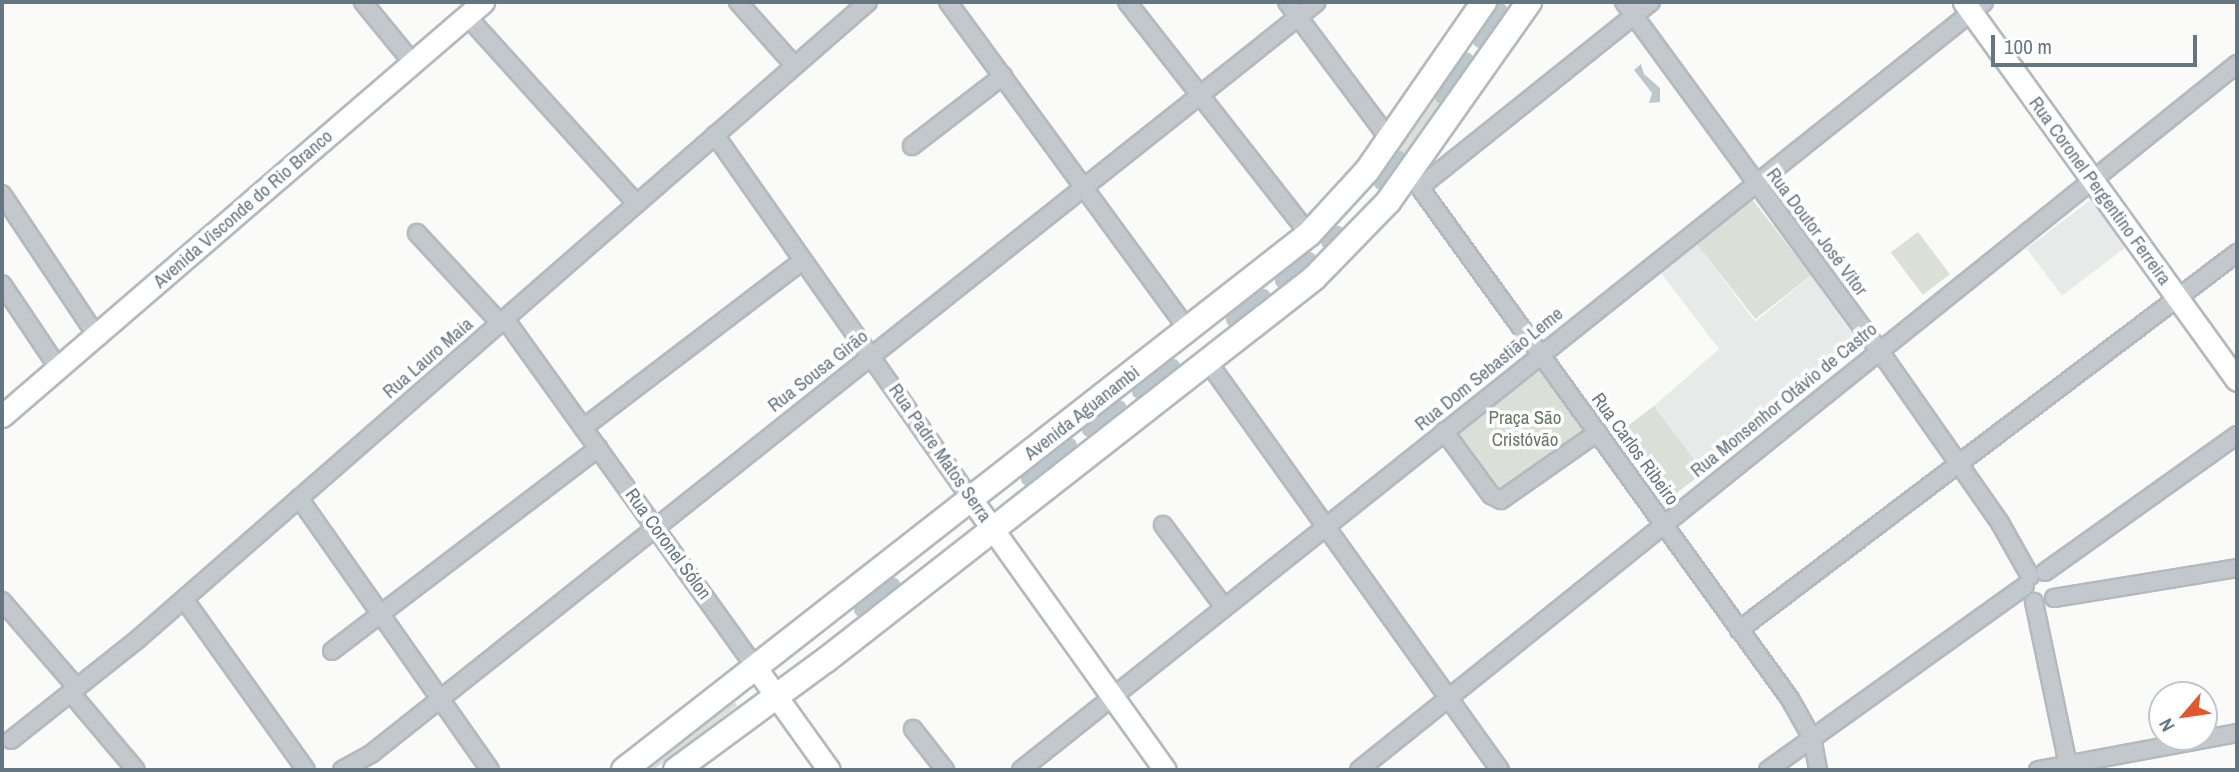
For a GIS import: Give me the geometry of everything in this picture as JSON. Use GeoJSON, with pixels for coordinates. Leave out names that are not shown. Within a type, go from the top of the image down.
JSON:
{"type":"FeatureCollection","features":[{"type":"Feature","properties":{"kind":"main road","name":"Avenida Aguanambi"},"geometry":{"type":"LineString","coordinates":[[624,770],[1309,234],[1343,201],[1484,2]]}},
{"type":"Feature","properties":{"kind":"main road","name":"Avenida Aguanambi"},"geometry":{"type":"LineString","coordinates":[[676,770],[993,529],[1314,278],[1415,180],[1529,2]]}},
{"type":"Feature","properties":{"kind":"street"},"geometry":{"type":"LineString","coordinates":[[363,2],[413,63]]}},
{"type":"Feature","properties":{"kind":"street"},"geometry":{"type":"LineString","coordinates":[[738,2],[794,65]]}},
{"type":"Feature","properties":{"kind":"street","name":"Rua Lauro Maia"},"geometry":{"type":"LineString","coordinates":[[10,740],[184,599],[503,321],[635,202],[868,2]]}},
{"type":"Feature","properties":{"kind":"street"},"geometry":{"type":"LineString","coordinates":[[948,2],[1188,330]]}},
{"type":"Feature","properties":{"kind":"street"},"geometry":{"type":"LineString","coordinates":[[1127,2],[1309,234]]}},
{"type":"Feature","properties":{"kind":"street"},"geometry":{"type":"LineString","coordinates":[[1287,2],[1389,139]]}},
{"type":"Feature","properties":{"kind":"street","name":"Rua Sousa Girão"},"geometry":{"type":"LineString","coordinates":[[342,770],[371,754],[1082,184],[1201,96],[1317,2]]}},
{"type":"Feature","properties":{"kind":"street"},"geometry":{"type":"LineString","coordinates":[[1415,180],[1629,8],[1651,2]]}},
{"type":"Feature","properties":{"kind":"street","name":"Rua Coronel Pergentino Ferreira"},"geometry":{"type":"LineString","coordinates":[[1973,5],[2092,180],[2237,380]]}},
{"type":"Feature","properties":{"kind":"street","name":"Rua Dom Sebastião Leme"},"geometry":{"type":"LineString","coordinates":[[1021,770],[1754,184],[1973,5]]}},
{"type":"Feature","properties":{"kind":"street","name":"Rua Doutor José Vitor"},"geometry":{"type":"LineString","coordinates":[[1629,8],[1754,184],[1879,350],[2000,523],[2035,585]]}},
{"type":"Feature","properties":{"kind":"street"},"geometry":{"type":"LineString","coordinates":[[475,9],[635,202]]}},
{"type":"Feature","properties":{"kind":"street","name":"Avenida Visconde do Rio Branco"},"geometry":{"type":"LineString","coordinates":[[2,416],[475,9]]}},
{"type":"Feature","properties":{"kind":"street","name":"Rua Monsenhor Otávio de Castro"},"geometry":{"type":"LineString","coordinates":[[1359,770],[1447,702],[1664,523],[2237,64]]}},
{"type":"Feature","properties":{"kind":"street"},"geometry":{"type":"LineString","coordinates":[[912,146],[1003,76]]}},
{"type":"Feature","properties":{"kind":"street","name":"Rua Padre Matos Serra"},"geometry":{"type":"LineString","coordinates":[[715,135],[1165,770]]}},
{"type":"Feature","properties":{"kind":"street","name":"Rua Carlos Ribeiro"},"geometry":{"type":"LineString","coordinates":[[1415,180],[1790,699],[1812,738],[1818,770]]}},
{"type":"Feature","properties":{"kind":"street"},"geometry":{"type":"LineString","coordinates":[[2,194],[96,335]]}},
{"type":"Feature","properties":{"kind":"street","name":"Rua Coronel Sólon"},"geometry":{"type":"LineString","coordinates":[[418,233],[503,321],[655,526],[829,770]]}},
{"type":"Feature","properties":{"kind":"street"},"geometry":{"type":"LineString","coordinates":[[1740,629],[2237,253]]}},
{"type":"Feature","properties":{"kind":"street"},"geometry":{"type":"LineString","coordinates":[[583,428],[802,261]]}},
{"type":"Feature","properties":{"kind":"street"},"geometry":{"type":"LineString","coordinates":[[2,284],[57,366]]}},
{"type":"Feature","properties":{"kind":"street"},"geometry":{"type":"LineString","coordinates":[[1208,362],[1447,702],[1500,770]]}},
{"type":"Feature","properties":{"kind":"street"},"geometry":{"type":"LineString","coordinates":[[1444,431],[1491,495],[1501,500],[1598,432]]}},
{"type":"Feature","properties":{"kind":"street"},"geometry":{"type":"LineString","coordinates":[[1768,770],[1997,607],[2035,585],[2237,435]]}},
{"type":"Feature","properties":{"kind":"street"},"geometry":{"type":"LineString","coordinates":[[332,651],[598,448]]}},
{"type":"Feature","properties":{"kind":"street"},"geometry":{"type":"LineString","coordinates":[[299,498],[490,770]]}},
{"type":"Feature","properties":{"kind":"street"},"geometry":{"type":"LineString","coordinates":[[1164,526],[1224,607]]}},
{"type":"Feature","properties":{"kind":"street"},"geometry":{"type":"LineString","coordinates":[[2035,585],[2042,604],[2054,598],[2237,568]]}},
{"type":"Feature","properties":{"kind":"street"},"geometry":{"type":"LineString","coordinates":[[2035,585],[2057,583],[2054,598]]}},
{"type":"Feature","properties":{"kind":"street"},"geometry":{"type":"LineString","coordinates":[[2035,585],[2068,768]]}},
{"type":"Feature","properties":{"kind":"street"},"geometry":{"type":"LineString","coordinates":[[184,599],[306,770]]}},
{"type":"Feature","properties":{"kind":"street"},"geometry":{"type":"LineString","coordinates":[[2,601],[136,770]]}},
{"type":"Feature","properties":{"kind":"street"},"geometry":{"type":"LineString","coordinates":[[912,729],[945,770]]}},
{"type":"Feature","properties":{"kind":"street"},"geometry":{"type":"LineString","coordinates":[[2038,770],[2068,768],[2237,733]]}},
{"type":"Feature","properties":{"kind":"shaded area"},"geometry":{"type":"Polygon","coordinates":[[[1641,64],[1644,74],[1660,88],[1660,102],[1649,103],[1652,93],[1634,70],[1641,64]]]}},
{"type":"Feature","properties":{"kind":"shaded area"},"geometry":{"type":"Polygon","coordinates":[[[2092,199],[2128,246],[2062,295],[2027,248],[2092,199]]]}},
{"type":"Feature","properties":{"kind":"shaded area"},"geometry":{"type":"Polygon","coordinates":[[[1695,241],[1755,322],[1811,276],[1859,343],[1704,472],[1654,406],[1719,349],[1660,272],[1695,241]]]}},
{"type":"Feature","properties":{"kind":"green space"},"geometry":{"type":"Polygon","coordinates":[[[1438,95],[1445,100],[1401,161],[1394,156],[1438,95]]]}},
{"type":"Feature","properties":{"kind":"green space"},"geometry":{"type":"Polygon","coordinates":[[[1751,198],[1811,275],[1755,319],[1695,242],[1751,198]]]}},
{"type":"Feature","properties":{"kind":"green space"},"geometry":{"type":"Polygon","coordinates":[[[1918,232],[1950,274],[1923,295],[1891,252],[1918,232]]]}},
{"type":"Feature","properties":{"kind":"green space","name":"Praça São Cristóvão"},"geometry":{"type":"Polygon","coordinates":[[[1538,368],[1586,434],[1499,496],[1451,431],[1538,368]]]}},
{"type":"Feature","properties":{"kind":"green space"},"geometry":{"type":"Polygon","coordinates":[[[1654,406],[1704,472],[1667,500],[1617,434],[1654,406]]]}},
{"type":"Feature","properties":{"kind":"green space"},"geometry":{"type":"Polygon","coordinates":[[[735,702],[737,706],[653,770],[647,770],[735,702]]]}},
{"type":"Feature","properties":{"kind":"waterway"},"geometry":{"type":"LineString","coordinates":[[1480,41],[1501,10]]}},
{"type":"Feature","properties":{"kind":"waterway"},"geometry":{"type":"LineString","coordinates":[[1442,97],[1467,59]]}},
{"type":"Feature","properties":{"kind":"waterway"},"geometry":{"type":"LineString","coordinates":[[1381,183],[1399,158]]}},
{"type":"Feature","properties":{"kind":"waterway"},"geometry":{"type":"LineString","coordinates":[[1328,242],[1337,233]]}},
{"type":"Feature","properties":{"kind":"waterway"},"geometry":{"type":"LineString","coordinates":[[1282,281],[1309,259]]}},
{"type":"Feature","properties":{"kind":"waterway"},"geometry":{"type":"LineString","coordinates":[[1233,320],[1264,296]]}},
{"type":"Feature","properties":{"kind":"waterway"},"geometry":{"type":"LineString","coordinates":[[1139,392],[1173,366]]}},
{"type":"Feature","properties":{"kind":"waterway"},"geometry":{"type":"LineString","coordinates":[[1089,430],[1119,407]]}},
{"type":"Feature","properties":{"kind":"waterway"},"geometry":{"type":"LineString","coordinates":[[1028,479],[1070,445]]}},
{"type":"Feature","properties":{"kind":"waterway"},"geometry":{"type":"LineString","coordinates":[[861,610],[893,585]]}}]}
